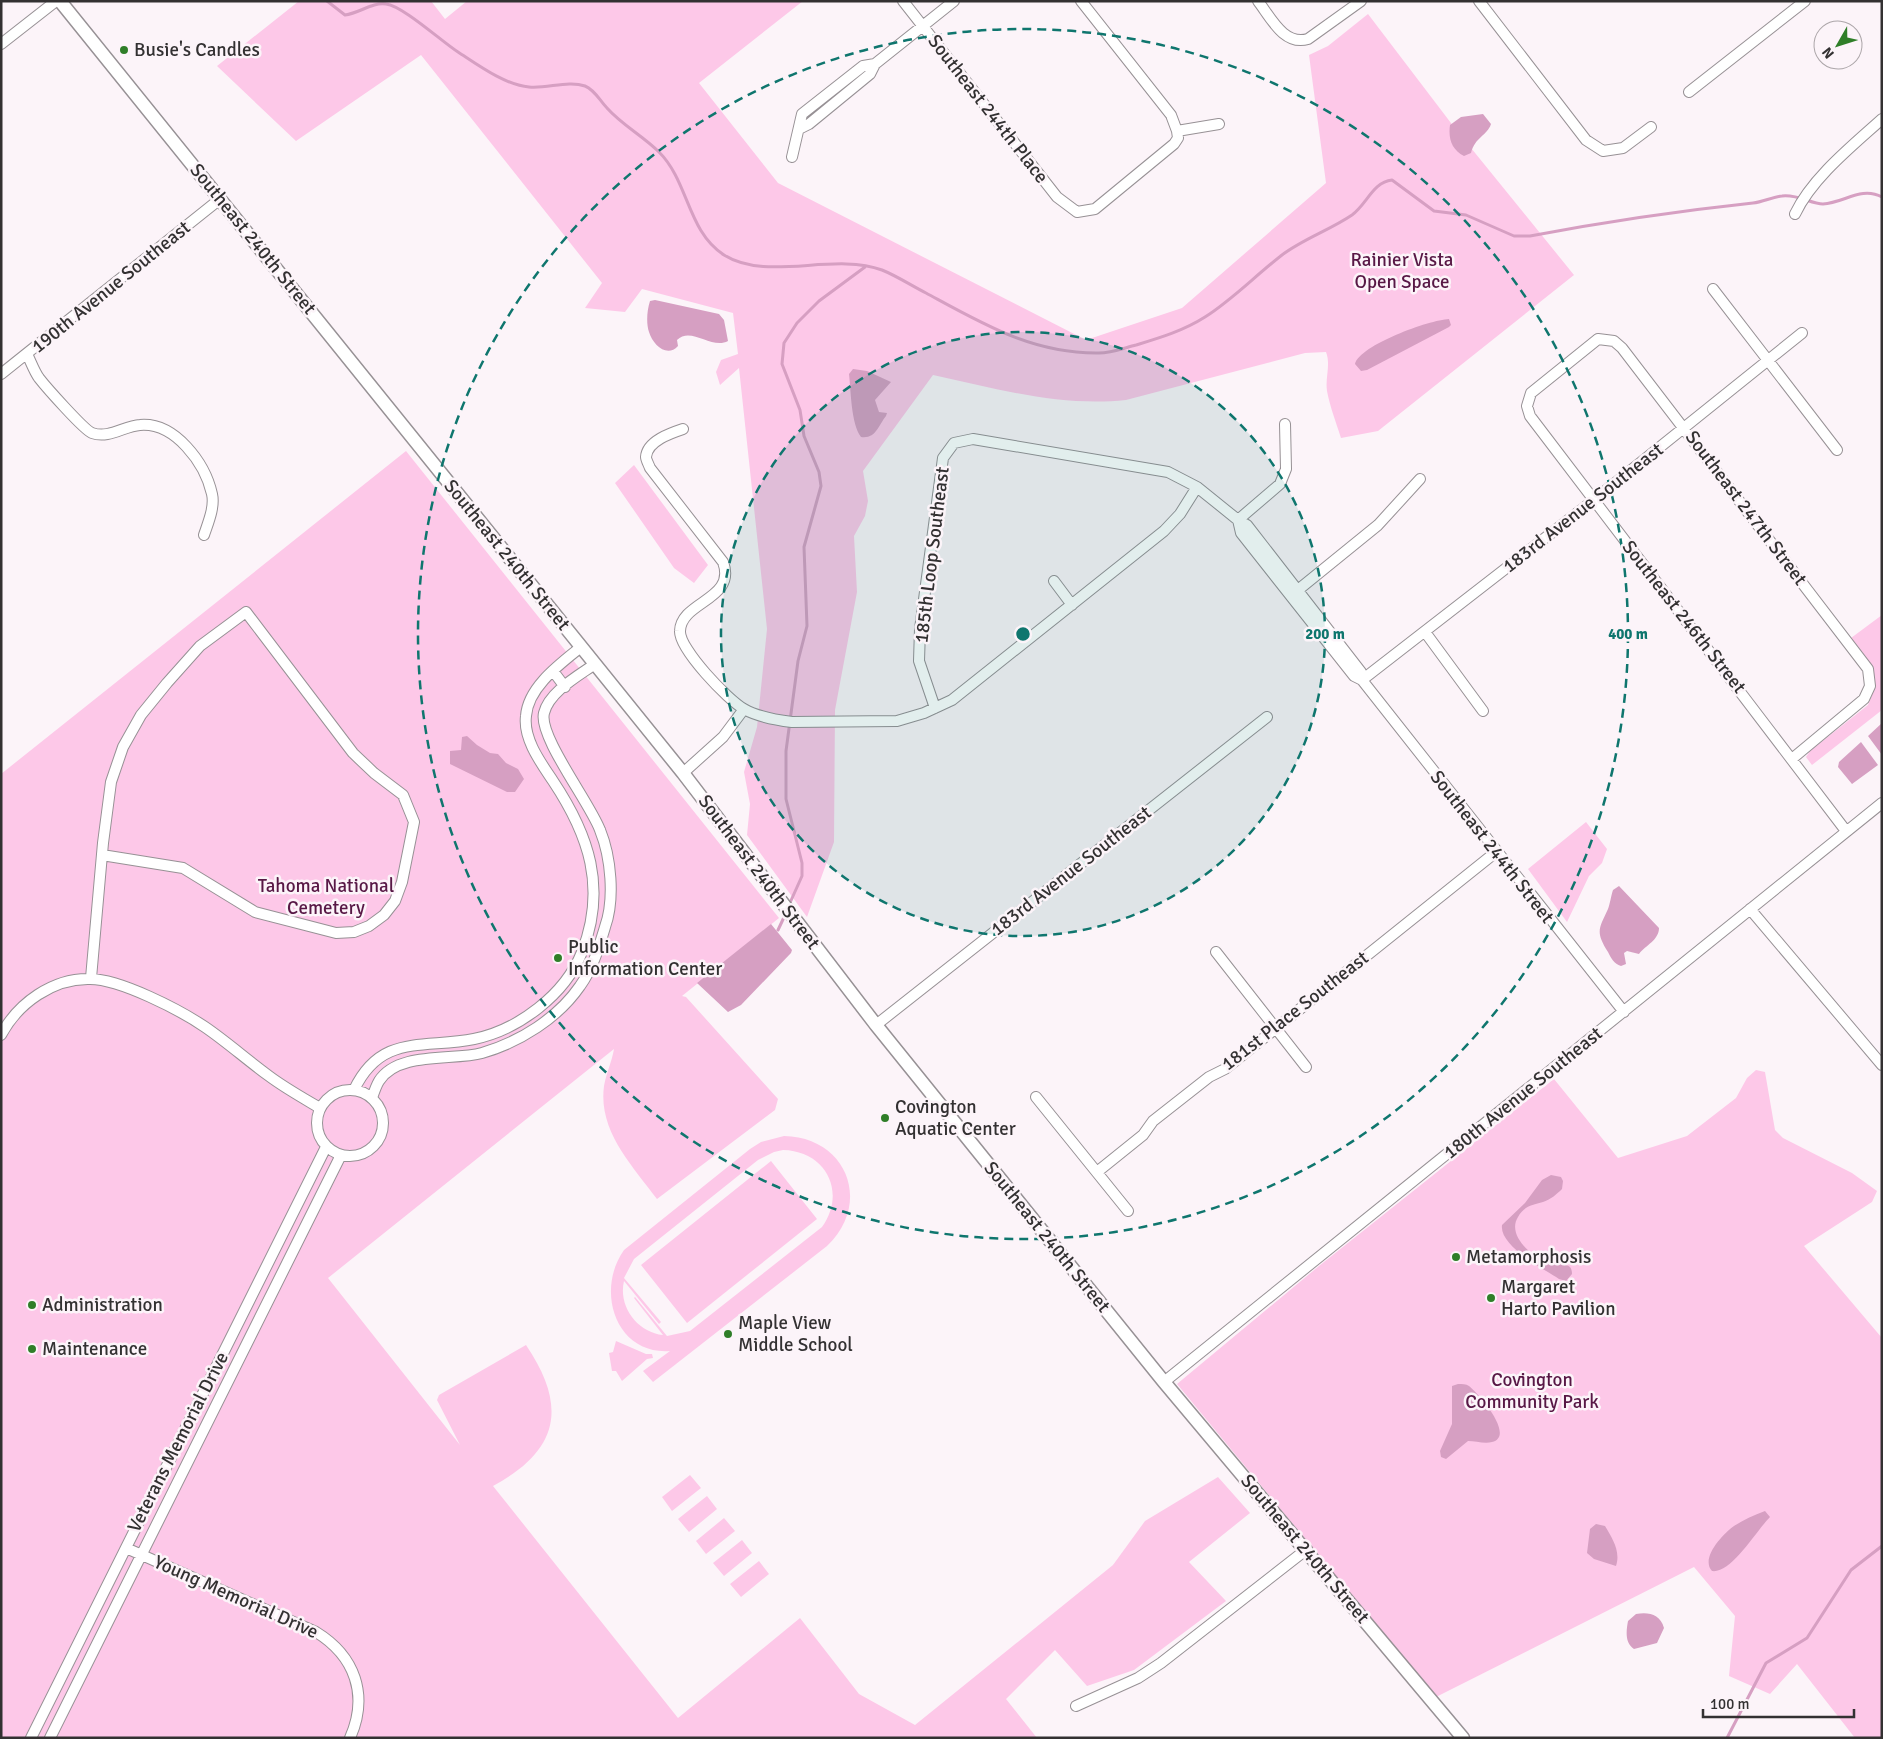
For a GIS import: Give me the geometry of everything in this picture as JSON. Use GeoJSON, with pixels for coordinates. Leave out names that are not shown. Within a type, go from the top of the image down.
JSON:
{"type":"FeatureCollection","features":[{"type":"Feature","properties":{"kind":"main road","name":"Southeast 240th Street"},"geometry":{"type":"LineString","coordinates":[[58,1],[683,773],[876,1025],[1164,1382],[1463,1738]]}},
{"type":"Feature","properties":{"kind":"street"},"geometry":{"type":"LineString","coordinates":[[1,44],[58,1]]}},
{"type":"Feature","properties":{"kind":"street","name":"Southeast 244th Place"},"geometry":{"type":"LineString","coordinates":[[903,1],[1057,196],[1077,212],[1095,210],[1174,144],[1178,138],[1177,131]]}},
{"type":"Feature","properties":{"kind":"street"},"geometry":{"type":"LineString","coordinates":[[792,157],[799,129],[809,124],[870,74],[875,64],[954,1]]}},
{"type":"Feature","properties":{"kind":"street"},"geometry":{"type":"LineString","coordinates":[[1081,1],[1171,115],[1177,131],[1219,124]]}},
{"type":"Feature","properties":{"kind":"street"},"geometry":{"type":"LineString","coordinates":[[1258,1],[1288,38],[1299,42],[1308,39],[1361,1]]}},
{"type":"Feature","properties":{"kind":"street"},"geometry":{"type":"LineString","coordinates":[[1478,1],[1586,140],[1603,151],[1623,148],[1651,127]]}},
{"type":"Feature","properties":{"kind":"street"},"geometry":{"type":"LineString","coordinates":[[1689,92],[1805,1]]}},
{"type":"Feature","properties":{"kind":"street"},"geometry":{"type":"LineString","coordinates":[[1795,214],[1800,204],[1838,159],[1882,119]]}},
{"type":"Feature","properties":{"kind":"street","name":"190th Avenue Southeast"},"geometry":{"type":"LineString","coordinates":[[1,374],[220,199]]}},
{"type":"Feature","properties":{"kind":"street"},"geometry":{"type":"LineString","coordinates":[[1713,288],[1837,450]]}},
{"type":"Feature","properties":{"kind":"street","name":"183rd Avenue Southeast"},"geometry":{"type":"LineString","coordinates":[[1362,680],[1594,500],[1802,333]]}},
{"type":"Feature","properties":{"kind":"street","name":"Southeast 246th Street"},"geometry":{"type":"LineString","coordinates":[[1608,340],[1598,339],[1531,393],[1528,401],[1530,416],[1846,831]]}},
{"type":"Feature","properties":{"kind":"street","name":"Southeast 247th Street"},"geometry":{"type":"LineString","coordinates":[[1608,340],[1622,348],[1868,669],[1870,686],[1864,699],[1792,758]]}},
{"type":"Feature","properties":{"kind":"street"},"geometry":{"type":"LineString","coordinates":[[27,354],[38,377],[91,432],[104,435],[140,424],[160,427],[190,450],[202,469],[213,495],[211,515],[204,535]]}},
{"type":"Feature","properties":{"kind":"street"},"geometry":{"type":"LineString","coordinates":[[1238,520],[1280,484],[1286,469],[1285,424]]}},
{"type":"Feature","properties":{"kind":"street"},"geometry":{"type":"LineString","coordinates":[[683,429],[666,435],[650,448],[646,456],[650,468],[723,562],[726,575],[720,589],[689,615],[680,630],[684,644],[706,674],[744,709],[775,720],[792,722],[881,723],[910,718],[935,708],[965,691],[1164,531],[1180,514],[1198,487]]}},
{"type":"Feature","properties":{"kind":"street","name":"185th Loop Southeast"},"geometry":{"type":"LineString","coordinates":[[935,708],[919,662],[920,629],[943,458],[954,443],[973,439],[1168,472],[1198,487]]}},
{"type":"Feature","properties":{"kind":"street"},"geometry":{"type":"LineString","coordinates":[[1294,593],[1378,525],[1420,479]]}},
{"type":"Feature","properties":{"kind":"street","name":"Southeast 244th Street"},"geometry":{"type":"LineString","coordinates":[[1198,487],[1238,520],[1241,533],[1294,593],[1354,676],[1362,680],[1624,1012]]}},
{"type":"Feature","properties":{"kind":"street"},"geometry":{"type":"LineString","coordinates":[[1054,581],[1072,605]]}},
{"type":"Feature","properties":{"kind":"street"},"geometry":{"type":"LineString","coordinates":[[91,978],[102,855],[111,782],[123,747],[141,715],[200,646],[246,612],[353,753],[374,773],[396,788],[409,806],[414,822],[402,882],[395,901],[384,915],[370,926],[354,932],[336,933],[255,912],[183,868],[102,855]]}},
{"type":"Feature","properties":{"kind":"street"},"geometry":{"type":"LineString","coordinates":[[1424,632],[1483,711]]}},
{"type":"Feature","properties":{"kind":"street"},"geometry":{"type":"LineString","coordinates":[[354,1090],[360,1076],[388,1052],[410,1044],[474,1039],[501,1031],[522,1020],[559,987],[582,952],[591,920],[594,889],[592,861],[580,827],[535,753],[525,717],[530,699],[554,671],[581,647]]}},
{"type":"Feature","properties":{"kind":"street"},"geometry":{"type":"LineString","coordinates":[[372,1098],[380,1079],[406,1062],[481,1053],[506,1045],[536,1029],[561,1008],[580,986],[596,957],[608,920],[610,896],[608,859],[600,830],[573,779],[548,739],[542,722],[544,711],[550,699],[595,664]]}},
{"type":"Feature","properties":{"kind":"street"},"geometry":{"type":"LineString","coordinates":[[554,671],[565,687]]}},
{"type":"Feature","properties":{"kind":"street"},"geometry":{"type":"LineString","coordinates":[[683,773],[723,736],[744,709]]}},
{"type":"Feature","properties":{"kind":"street","name":"183rd Avenue Southeast"},"geometry":{"type":"LineString","coordinates":[[876,1025],[1267,717]]}},
{"type":"Feature","properties":{"kind":"street"},"geometry":{"type":"LineString","coordinates":[[558,789],[573,779]]}},
{"type":"Feature","properties":{"kind":"street","name":"180th Avenue Southeast"},"geometry":{"type":"LineString","coordinates":[[1164,1382],[1882,803]]}},
{"type":"Feature","properties":{"kind":"street","name":"181st Place Southeast"},"geometry":{"type":"LineString","coordinates":[[1097,1172],[1143,1135],[1153,1121],[1209,1077],[1225,1069],[1275,1027],[1496,852]]}},
{"type":"Feature","properties":{"kind":"street"},"geometry":{"type":"LineString","coordinates":[[1750,909],[1882,1065]]}},
{"type":"Feature","properties":{"kind":"street"},"geometry":{"type":"LineString","coordinates":[[1216,952],[1306,1068]]}},
{"type":"Feature","properties":{"kind":"street"},"geometry":{"type":"LineString","coordinates":[[1,1035],[7,1024],[27,1002],[42,992],[66,982],[91,978],[152,998],[204,1026],[268,1075],[320,1108]]}},
{"type":"Feature","properties":{"kind":"street"},"geometry":{"type":"LineString","coordinates":[[354,1090],[372,1098],[378,1105],[383,1122],[379,1139],[367,1152],[350,1157],[341,1155],[326,1147],[318,1131],[317,1119],[320,1108],[334,1094],[354,1090]]}},
{"type":"Feature","properties":{"kind":"street"},"geometry":{"type":"LineString","coordinates":[[1036,1097],[1128,1211]]}},
{"type":"Feature","properties":{"kind":"street","name":"Veterans Memorial Drive"},"geometry":{"type":"LineString","coordinates":[[31,1738],[326,1147]]}},
{"type":"Feature","properties":{"kind":"street","name":"Veterans Memorial Drive"},"geometry":{"type":"LineString","coordinates":[[50,1738],[341,1155]]}},
{"type":"Feature","properties":{"kind":"street","name":"Young Memorial Drive"},"geometry":{"type":"LineString","coordinates":[[126,1548],[316,1632],[334,1644],[349,1664],[358,1689],[359,1710],[350,1738]]}},
{"type":"Feature","properties":{"kind":"street"},"geometry":{"type":"LineString","coordinates":[[1076,1706],[1138,1678],[1161,1663],[1307,1550]]}},
{"type":"Feature","properties":{"kind":"green space","name":"Rainier Vista Open Space"},"geometry":{"type":"Polygon","coordinates":[[[299,1],[431,1],[445,19],[467,1],[803,1],[699,83],[778,183],[1086,340],[1182,308],[1326,183],[1309,55],[1328,46],[1368,14],[1454,127],[1574,275],[1378,431],[1341,438],[1327,391],[1328,362],[1326,352],[1305,353],[1126,400],[1102,402],[1053,399],[1005,391],[933,375],[863,471],[868,501],[865,516],[854,536],[857,592],[835,710],[834,842],[807,917],[747,835],[750,804],[744,772],[757,727],[767,629],[739,368],[720,385],[716,372],[721,360],[738,354],[733,313],[642,289],[625,312],[585,308],[602,283],[421,55],[296,141],[217,66],[299,1]]]}},
{"type":"Feature","properties":{"kind":"green space","name":"Tahoma National Cemetery"},"geometry":{"type":"Polygon","coordinates":[[[406,451],[779,918],[682,996],[686,997],[778,1099],[775,1110],[657,1199],[619,1147],[606,1118],[604,1086],[614,1049],[328,1278],[460,1445],[437,1400],[439,1395],[526,1345],[539,1367],[548,1388],[551,1407],[550,1425],[544,1442],[532,1458],[493,1486],[678,1718],[800,1618],[859,1694],[915,1725],[1113,1565],[1145,1521],[1218,1477],[1250,1513],[1189,1562],[1226,1601],[1134,1670],[1087,1686],[1055,1650],[1006,1699],[1037,1738],[1,1738],[1,774],[406,451]]]}},
{"type":"Feature","properties":{"kind":"green space"},"geometry":{"type":"Polygon","coordinates":[[[634,465],[708,565],[694,583],[674,568],[615,483],[634,465]]]}},
{"type":"Feature","properties":{"kind":"green space"},"geometry":{"type":"Polygon","coordinates":[[[1882,615],[1882,710],[1812,765],[1806,757],[1810,751],[1868,705],[1874,685],[1872,669],[1864,654],[1851,638],[1882,615]]]}},
{"type":"Feature","properties":{"kind":"green space"},"geometry":{"type":"Polygon","coordinates":[[[1586,822],[1607,849],[1602,863],[1589,876],[1567,922],[1528,869],[1586,822]]]}},
{"type":"Feature","properties":{"kind":"green space","name":"Covington Community Park"},"geometry":{"type":"Polygon","coordinates":[[[1756,1070],[1765,1072],[1775,1130],[1783,1138],[1852,1173],[1877,1191],[1872,1202],[1804,1246],[1882,1338],[1882,1738],[1855,1738],[1797,1664],[1770,1694],[1729,1676],[1735,1616],[1694,1567],[1436,1697],[1177,1384],[1319,1266],[1554,1079],[1618,1158],[1687,1136],[1736,1098],[1747,1078],[1756,1070]]]}},
{"type":"Feature","properties":{"kind":"green space"},"geometry":{"type":"Polygon","coordinates":[[[784,1136],[806,1139],[823,1147],[837,1160],[846,1175],[850,1192],[848,1210],[841,1229],[827,1246],[653,1382],[643,1371],[670,1351],[651,1349],[636,1343],[624,1332],[616,1317],[612,1301],[611,1284],[615,1266],[624,1250],[761,1142],[784,1136]],[[783,1150],[758,1160],[634,1259],[624,1278],[661,1322],[659,1324],[624,1281],[624,1300],[627,1308],[638,1323],[645,1329],[663,1335],[635,1297],[667,1336],[690,1331],[822,1227],[829,1214],[832,1188],[828,1176],[821,1166],[811,1158],[798,1152],[783,1150]]]}},
{"type":"Feature","properties":{"kind":"green space"},"geometry":{"type":"Polygon","coordinates":[[[771,1161],[817,1219],[687,1323],[641,1265],[771,1161]]]}},
{"type":"Feature","properties":{"kind":"green space"},"geometry":{"type":"Polygon","coordinates":[[[616,1341],[646,1354],[652,1354],[653,1358],[647,1359],[622,1381],[616,1371],[612,1371],[609,1353],[613,1352],[616,1341]]]}},
{"type":"Feature","properties":{"kind":"green space"},"geometry":{"type":"Polygon","coordinates":[[[690,1475],[701,1488],[672,1511],[662,1497],[690,1475]]]}},
{"type":"Feature","properties":{"kind":"green space"},"geometry":{"type":"Polygon","coordinates":[[[707,1496],[717,1509],[689,1532],[678,1519],[707,1496]]]}},
{"type":"Feature","properties":{"kind":"green space"},"geometry":{"type":"Polygon","coordinates":[[[724,1518],[735,1531],[706,1554],[696,1541],[724,1518]]]}},
{"type":"Feature","properties":{"kind":"green space"},"geometry":{"type":"Polygon","coordinates":[[[742,1540],[752,1553],[724,1576],[713,1563],[742,1540]]]}},
{"type":"Feature","properties":{"kind":"green space"},"geometry":{"type":"Polygon","coordinates":[[[759,1561],[769,1574],[741,1597],[730,1584],[759,1561]]]}},
{"type":"Feature","properties":{"kind":"shaded area"},"geometry":{"type":"Polygon","coordinates":[[[1483,114],[1491,124],[1489,128],[1475,143],[1471,153],[1464,156],[1460,154],[1452,144],[1450,125],[1461,117],[1483,114]]]}},
{"type":"Feature","properties":{"kind":"shaded area"},"geometry":{"type":"Polygon","coordinates":[[[655,300],[719,314],[724,320],[728,341],[715,343],[695,337],[683,336],[677,340],[678,346],[674,349],[669,351],[661,348],[651,337],[647,325],[650,301],[655,300]]]}},
{"type":"Feature","properties":{"kind":"shaded area"},"geometry":{"type":"Polygon","coordinates":[[[1449,319],[1451,325],[1449,327],[1367,370],[1361,371],[1355,364],[1369,349],[1396,335],[1439,320],[1449,319]]]}},
{"type":"Feature","properties":{"kind":"shaded area"},"geometry":{"type":"Polygon","coordinates":[[[853,369],[867,371],[891,382],[875,400],[879,412],[887,413],[886,416],[876,431],[866,437],[861,437],[853,416],[849,374],[853,369]]]}},
{"type":"Feature","properties":{"kind":"shaded area"},"geometry":{"type":"Polygon","coordinates":[[[1882,723],[1882,755],[1868,736],[1882,723]]]}},
{"type":"Feature","properties":{"kind":"shaded area"},"geometry":{"type":"Polygon","coordinates":[[[467,736],[477,745],[490,753],[498,754],[506,763],[518,769],[524,779],[515,792],[507,792],[450,764],[450,751],[461,750],[462,737],[467,736]]]}},
{"type":"Feature","properties":{"kind":"shaded area"},"geometry":{"type":"Polygon","coordinates":[[[1861,742],[1878,765],[1852,784],[1838,767],[1839,762],[1861,742]]]}},
{"type":"Feature","properties":{"kind":"shaded area"},"geometry":{"type":"Polygon","coordinates":[[[1619,886],[1659,928],[1655,939],[1639,954],[1627,951],[1624,953],[1626,964],[1621,966],[1610,956],[1600,934],[1602,921],[1609,907],[1613,890],[1619,886]]]}},
{"type":"Feature","properties":{"kind":"shaded area"},"geometry":{"type":"Polygon","coordinates":[[[771,924],[792,950],[791,953],[741,1005],[728,1012],[697,983],[771,924]]]}},
{"type":"Feature","properties":{"kind":"shaded area"},"geometry":{"type":"Polygon","coordinates":[[[1551,1175],[1561,1177],[1563,1181],[1562,1189],[1548,1200],[1523,1210],[1515,1224],[1516,1232],[1524,1246],[1537,1257],[1551,1264],[1564,1264],[1570,1267],[1572,1274],[1566,1281],[1559,1279],[1524,1256],[1515,1249],[1503,1233],[1502,1225],[1525,1203],[1542,1180],[1551,1175]]]}},
{"type":"Feature","properties":{"kind":"shaded area"},"geometry":{"type":"Polygon","coordinates":[[[1458,1384],[1469,1386],[1487,1405],[1498,1423],[1500,1432],[1498,1438],[1492,1442],[1468,1441],[1446,1459],[1441,1457],[1440,1451],[1452,1424],[1452,1386],[1458,1384]]]}},
{"type":"Feature","properties":{"kind":"shaded area"},"geometry":{"type":"Polygon","coordinates":[[[1765,1511],[1770,1517],[1743,1550],[1727,1566],[1712,1571],[1709,1566],[1709,1560],[1719,1540],[1734,1526],[1765,1511]]]}},
{"type":"Feature","properties":{"kind":"shaded area"},"geometry":{"type":"Polygon","coordinates":[[[1596,1524],[1605,1526],[1613,1540],[1617,1550],[1616,1566],[1594,1559],[1587,1553],[1590,1529],[1596,1524]]]}},
{"type":"Feature","properties":{"kind":"shaded area"},"geometry":{"type":"Polygon","coordinates":[[[1636,1614],[1650,1614],[1660,1620],[1664,1628],[1657,1643],[1634,1649],[1631,1647],[1627,1633],[1628,1621],[1636,1614]]]}},
{"type":"Feature","properties":{"kind":"waterway"},"geometry":{"type":"LineString","coordinates":[[327,1],[345,15],[381,4],[393,6],[412,17],[474,63],[511,83],[529,87],[578,84],[589,88],[613,114],[659,152],[677,177],[702,233],[724,255],[741,263],[780,267],[843,264],[863,265],[882,270],[968,316],[1009,335],[1030,343],[1075,352],[1099,353],[1118,350],[1162,337],[1197,322],[1225,303],[1290,249],[1352,215],[1375,189],[1385,182],[1392,180],[1434,211],[1466,215],[1514,236],[1530,236],[1641,217],[1757,202],[1782,196],[1793,196],[1823,204],[1867,193],[1882,197]]}},
{"type":"Feature","properties":{"kind":"waterway"},"geometry":{"type":"LineString","coordinates":[[789,905],[802,876],[802,863],[786,799],[786,751],[798,661],[807,626],[804,547],[821,486],[819,472],[804,436],[800,410],[782,364],[784,343],[797,323],[819,301],[865,267]]}},
{"type":"Feature","properties":{"kind":"waterway"},"geometry":{"type":"LineString","coordinates":[[778,930],[786,913]]}},
{"type":"Feature","properties":{"kind":"waterway"},"geometry":{"type":"LineString","coordinates":[[1727,1738],[1766,1663],[1807,1638],[1851,1570],[1882,1546]]}},
{"type":"Feature","properties":{"kind":"place","name":"Busie's Candles"},"geometry":{"type":"Point","coordinates":[124,50]}},
{"type":"Feature","properties":{"kind":"place","name":"Public Information Center"},"geometry":{"type":"Point","coordinates":[558,958]}},
{"type":"Feature","properties":{"kind":"place","name":"Covington Aquatic Center"},"geometry":{"type":"Point","coordinates":[885,1118]}},
{"type":"Feature","properties":{"kind":"place","name":"Metamorphosis"},"geometry":{"type":"Point","coordinates":[1456,1257]}},
{"type":"Feature","properties":{"kind":"place","name":"Margaret Harto Pavilion"},"geometry":{"type":"Point","coordinates":[1491,1298]}},
{"type":"Feature","properties":{"kind":"place","name":"Administration"},"geometry":{"type":"Point","coordinates":[32,1305]}},
{"type":"Feature","properties":{"kind":"place","name":"Maple View Middle School"},"geometry":{"type":"Point","coordinates":[728,1334]}},
{"type":"Feature","properties":{"kind":"place","name":"Maintenance"},"geometry":{"type":"Point","coordinates":[32,1349]}}]}
